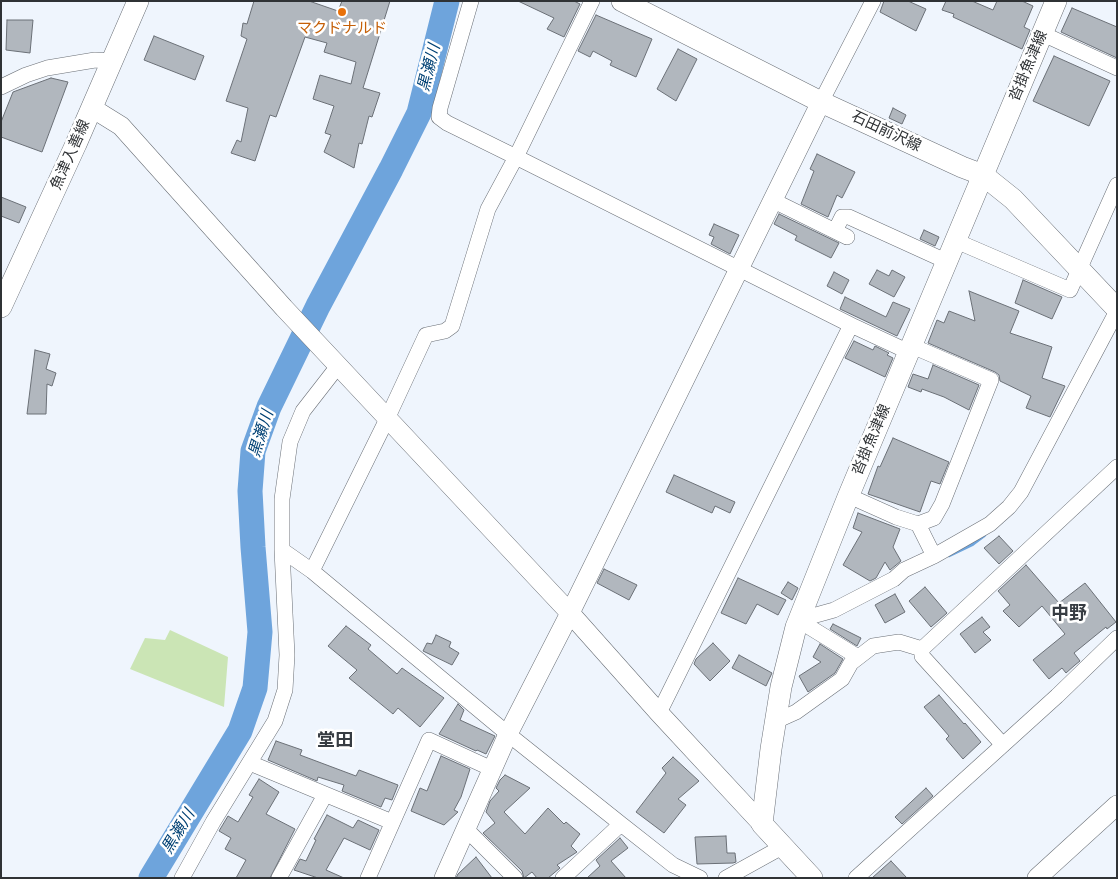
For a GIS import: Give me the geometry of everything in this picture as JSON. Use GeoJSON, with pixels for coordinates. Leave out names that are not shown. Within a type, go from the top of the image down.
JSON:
{"type":"FeatureCollection","features":[{"type":"Feature","properties":{"kind":"main road","name":"魚津入善線"},"geometry":{"type":"LineString","coordinates":[[1,307],[92,108],[138,1]]}},
{"type":"Feature","properties":{"kind":"main road","name":"石田前沢線"},"geometry":{"type":"LineString","coordinates":[[622,1],[821,102],[983,175],[1012,199],[1117,310]]}},
{"type":"Feature","properties":{"kind":"main road","name":"沓掛魚津線"},"geometry":{"type":"LineString","coordinates":[[762,824],[781,687],[798,620],[1056,1]]}},
{"type":"Feature","properties":{"kind":"main road"},"geometry":{"type":"LineString","coordinates":[[762,824],[812,878]]}},
{"type":"Feature","properties":{"kind":"street"},"geometry":{"type":"LineString","coordinates":[[471,1],[440,108],[439,117],[447,123],[851,325],[991,380],[942,504],[934,518],[918,524],[896,517],[849,496]]}},
{"type":"Feature","properties":{"kind":"street"},"geometry":{"type":"LineString","coordinates":[[312,571],[426,335],[445,331],[452,326],[488,209],[592,1]]}},
{"type":"Feature","properties":{"kind":"street"},"geometry":{"type":"LineString","coordinates":[[444,878],[508,734],[570,613],[772,200],[873,1]]}},
{"type":"Feature","properties":{"kind":"street"},"geometry":{"type":"LineString","coordinates":[[1042,34],[1117,68]]}},
{"type":"Feature","properties":{"kind":"street"},"geometry":{"type":"LineString","coordinates":[[1,87],[26,75],[47,68],[95,60],[112,60]]}},
{"type":"Feature","properties":{"kind":"street"},"geometry":{"type":"LineString","coordinates":[[92,108],[121,126],[284,308],[570,613],[762,824]]}},
{"type":"Feature","properties":{"kind":"street"},"geometry":{"type":"LineString","coordinates":[[956,241],[1070,290],[1081,270],[1117,185]]}},
{"type":"Feature","properties":{"kind":"street"},"geometry":{"type":"LineString","coordinates":[[772,200],[841,234],[842,217],[849,217],[948,262]]}},
{"type":"Feature","properties":{"kind":"street"},"geometry":{"type":"LineString","coordinates":[[798,620],[834,610],[894,579],[904,570],[934,556],[990,524],[1009,507],[1021,492],[1117,310]]}},
{"type":"Feature","properties":{"kind":"street"},"geometry":{"type":"LineString","coordinates":[[659,713],[851,325]]}},
{"type":"Feature","properties":{"kind":"street"},"geometry":{"type":"LineString","coordinates":[[182,878],[213,822],[275,721],[285,690],[287,655],[282,550],[282,498],[290,442],[303,411],[332,359]]}},
{"type":"Feature","properties":{"kind":"street"},"geometry":{"type":"LineString","coordinates":[[1003,744],[922,656],[922,649],[1117,467]]}},
{"type":"Feature","properties":{"kind":"street"},"geometry":{"type":"LineString","coordinates":[[918,524],[934,556]]}},
{"type":"Feature","properties":{"kind":"street"},"geometry":{"type":"LineString","coordinates":[[282,550],[312,571],[508,734],[621,824],[673,864],[700,878]]}},
{"type":"Feature","properties":{"kind":"street"},"geometry":{"type":"LineString","coordinates":[[798,620],[858,657]]}},
{"type":"Feature","properties":{"kind":"street"},"geometry":{"type":"LineString","coordinates":[[856,878],[1116,640]]}},
{"type":"Feature","properties":{"kind":"street"},"geometry":{"type":"LineString","coordinates":[[776,721],[796,712],[842,679],[851,663],[873,646],[899,642],[922,649]]}},
{"type":"Feature","properties":{"kind":"street"},"geometry":{"type":"LineString","coordinates":[[368,878],[429,740],[492,769]]}},
{"type":"Feature","properties":{"kind":"street"},"geometry":{"type":"LineString","coordinates":[[250,763],[392,822]]}},
{"type":"Feature","properties":{"kind":"street"},"geometry":{"type":"LineString","coordinates":[[279,878],[325,795]]}},
{"type":"Feature","properties":{"kind":"street"},"geometry":{"type":"LineString","coordinates":[[1038,878],[1117,804]]}},
{"type":"Feature","properties":{"kind":"street"},"geometry":{"type":"LineString","coordinates":[[563,878],[621,824]]}},
{"type":"Feature","properties":{"kind":"street"},"geometry":{"type":"LineString","coordinates":[[466,829],[515,878]]}},
{"type":"Feature","properties":{"kind":"street"},"geometry":{"type":"LineString","coordinates":[[726,878],[782,847]]}},
{"type":"Feature","properties":{"kind":"green space"},"geometry":{"type":"Polygon","coordinates":[[[170,630],[228,657],[224,707],[130,669],[145,638],[165,640],[170,630]]]}},
{"type":"Feature","properties":{"kind":"water"},"geometry":{"type":"Polygon","coordinates":[[[445,1],[455,1],[430,82],[445,1]]]}},
{"type":"Feature","properties":{"kind":"building"},"geometry":{"type":"Polygon","coordinates":[[[254,1],[309,1],[338,11],[342,1],[390,1],[363,88],[380,93],[372,117],[369,116],[362,144],[359,143],[354,168],[324,152],[331,135],[325,133],[334,106],[313,99],[320,75],[351,84],[356,62],[324,52],[327,43],[305,37],[276,117],[270,115],[255,161],[231,153],[237,140],[241,142],[248,108],[226,101],[247,39],[241,36],[243,23],[247,24],[254,1]]]}},
{"type":"Feature","properties":{"kind":"building"},"geometry":{"type":"Polygon","coordinates":[[[518,1],[574,1],[580,4],[564,37],[547,29],[554,18],[518,1]]]}},
{"type":"Feature","properties":{"kind":"building"},"geometry":{"type":"Polygon","coordinates":[[[884,1],[908,1],[926,9],[916,31],[880,12],[884,1]]]}},
{"type":"Feature","properties":{"kind":"building"},"geometry":{"type":"Polygon","coordinates":[[[946,1],[972,1],[993,10],[997,1],[1022,1],[1033,6],[1024,27],[1030,30],[1022,49],[953,17],[954,14],[942,10],[946,1]]]}},
{"type":"Feature","properties":{"kind":"building"},"geometry":{"type":"Polygon","coordinates":[[[1072,8],[1117,27],[1117,58],[1061,32],[1072,8]]]}},
{"type":"Feature","properties":{"kind":"building"},"geometry":{"type":"Polygon","coordinates":[[[596,15],[652,39],[636,77],[610,65],[612,61],[593,51],[590,57],[578,51],[596,15]]]}},
{"type":"Feature","properties":{"kind":"building"},"geometry":{"type":"Polygon","coordinates":[[[7,20],[33,20],[30,53],[6,50],[7,20]]]}},
{"type":"Feature","properties":{"kind":"building"},"geometry":{"type":"Polygon","coordinates":[[[154,36],[204,56],[195,80],[144,60],[154,36]]]}},
{"type":"Feature","properties":{"kind":"building"},"geometry":{"type":"Polygon","coordinates":[[[678,49],[697,59],[676,101],[657,89],[678,49]]]}},
{"type":"Feature","properties":{"kind":"building"},"geometry":{"type":"Polygon","coordinates":[[[1054,56],[1110,81],[1089,126],[1033,101],[1054,56]]]}},
{"type":"Feature","properties":{"kind":"building"},"geometry":{"type":"Polygon","coordinates":[[[51,78],[68,82],[42,152],[1,137],[1,122],[13,92],[51,78]]]}},
{"type":"Feature","properties":{"kind":"building"},"geometry":{"type":"Polygon","coordinates":[[[893,108],[906,115],[902,124],[889,118],[893,108]]]}},
{"type":"Feature","properties":{"kind":"building"},"geometry":{"type":"Polygon","coordinates":[[[817,154],[855,172],[842,198],[837,195],[828,217],[801,204],[814,171],[810,169],[817,154]]]}},
{"type":"Feature","properties":{"kind":"building"},"geometry":{"type":"Polygon","coordinates":[[[1,197],[26,207],[19,223],[1,216],[1,197]]]}},
{"type":"Feature","properties":{"kind":"building"},"geometry":{"type":"Polygon","coordinates":[[[779,214],[839,243],[831,258],[795,240],[797,236],[774,224],[779,214]]]}},
{"type":"Feature","properties":{"kind":"building"},"geometry":{"type":"Polygon","coordinates":[[[714,224],[739,235],[730,254],[711,244],[714,237],[709,235],[714,224]]]}},
{"type":"Feature","properties":{"kind":"building"},"geometry":{"type":"Polygon","coordinates":[[[924,230],[939,237],[935,246],[920,239],[924,230]]]}},
{"type":"Feature","properties":{"kind":"building"},"geometry":{"type":"Polygon","coordinates":[[[877,270],[889,276],[892,270],[905,277],[894,297],[869,284],[877,270]]]}},
{"type":"Feature","properties":{"kind":"building"},"geometry":{"type":"Polygon","coordinates":[[[834,272],[849,280],[842,294],[827,286],[834,272]]]}},
{"type":"Feature","properties":{"kind":"building"},"geometry":{"type":"Polygon","coordinates":[[[1023,280],[1062,297],[1052,319],[1015,303],[1023,280]]]}},
{"type":"Feature","properties":{"kind":"building"},"geometry":{"type":"Polygon","coordinates":[[[969,291],[1019,311],[1010,333],[1052,347],[1042,378],[1065,386],[1050,417],[1026,408],[1031,396],[1000,381],[999,375],[995,372],[928,343],[937,320],[944,323],[949,311],[975,321],[969,291]]]}},
{"type":"Feature","properties":{"kind":"building"},"geometry":{"type":"Polygon","coordinates":[[[845,297],[886,317],[893,302],[910,309],[897,336],[840,309],[845,297]]]}},
{"type":"Feature","properties":{"kind":"building"},"geometry":{"type":"Polygon","coordinates":[[[854,341],[873,350],[875,346],[889,353],[887,355],[893,358],[885,377],[845,358],[854,341]]]}},
{"type":"Feature","properties":{"kind":"building"},"geometry":{"type":"Polygon","coordinates":[[[35,350],[50,354],[46,369],[56,373],[52,386],[47,384],[46,414],[27,414],[35,350]]]}},
{"type":"Feature","properties":{"kind":"building"},"geometry":{"type":"Polygon","coordinates":[[[933,365],[979,385],[969,410],[944,397],[922,389],[921,392],[908,387],[913,374],[928,379],[933,365]]]}},
{"type":"Feature","properties":{"kind":"building"},"geometry":{"type":"Polygon","coordinates":[[[893,438],[949,462],[940,484],[931,481],[920,512],[868,494],[878,466],[880,467],[893,438]]]}},
{"type":"Feature","properties":{"kind":"building"},"geometry":{"type":"Polygon","coordinates":[[[674,475],[735,502],[730,513],[715,506],[712,513],[666,492],[674,475]]]}},
{"type":"Feature","properties":{"kind":"building"},"geometry":{"type":"Polygon","coordinates":[[[858,513],[900,529],[893,547],[901,561],[890,570],[885,562],[876,578],[870,581],[843,565],[862,532],[853,528],[858,513]]]}},
{"type":"Feature","properties":{"kind":"building"},"geometry":{"type":"Polygon","coordinates":[[[999,536],[1013,551],[999,564],[984,548],[999,536]]]}},
{"type":"Feature","properties":{"kind":"building"},"geometry":{"type":"Polygon","coordinates":[[[1026,565],[1059,603],[1085,583],[1116,622],[1107,629],[1106,627],[1074,653],[1080,661],[1066,673],[1062,668],[1049,679],[1033,660],[1065,634],[1042,606],[1019,627],[1003,611],[1010,605],[998,591],[1026,565]]]}},
{"type":"Feature","properties":{"kind":"building"},"geometry":{"type":"Polygon","coordinates":[[[604,569],[637,585],[629,600],[597,583],[604,569]]]}},
{"type":"Feature","properties":{"kind":"building"},"geometry":{"type":"Polygon","coordinates":[[[738,578],[786,600],[778,615],[757,604],[746,624],[721,613],[738,578]]]}},
{"type":"Feature","properties":{"kind":"building"},"geometry":{"type":"Polygon","coordinates":[[[788,582],[798,588],[792,600],[781,593],[788,582]]]}},
{"type":"Feature","properties":{"kind":"building"},"geometry":{"type":"Polygon","coordinates":[[[925,587],[947,613],[931,627],[909,601],[925,587]]]}},
{"type":"Feature","properties":{"kind":"building"},"geometry":{"type":"Polygon","coordinates":[[[895,594],[905,612],[885,623],[875,605],[895,594]]]}},
{"type":"Feature","properties":{"kind":"building"},"geometry":{"type":"Polygon","coordinates":[[[982,617],[990,627],[983,632],[991,640],[975,653],[960,634],[982,617]]]}},
{"type":"Feature","properties":{"kind":"building"},"geometry":{"type":"Polygon","coordinates":[[[833,624],[861,638],[857,646],[830,629],[833,624]]]}},
{"type":"Feature","properties":{"kind":"building"},"geometry":{"type":"Polygon","coordinates":[[[346,626],[371,645],[368,649],[397,674],[402,668],[444,698],[420,727],[398,708],[393,714],[349,678],[357,670],[328,646],[346,626]]]}},
{"type":"Feature","properties":{"kind":"building"},"geometry":{"type":"Polygon","coordinates":[[[436,635],[451,642],[449,647],[459,653],[452,665],[423,651],[427,643],[432,644],[436,635]]]}},
{"type":"Feature","properties":{"kind":"building"},"geometry":{"type":"Polygon","coordinates":[[[713,643],[730,661],[710,681],[694,664],[696,659],[713,643]]]}},
{"type":"Feature","properties":{"kind":"building"},"geometry":{"type":"Polygon","coordinates":[[[820,644],[843,659],[835,673],[808,692],[799,676],[821,662],[813,657],[820,644]]]}},
{"type":"Feature","properties":{"kind":"building"},"geometry":{"type":"Polygon","coordinates":[[[739,655],[772,673],[766,686],[732,668],[739,655]]]}},
{"type":"Feature","properties":{"kind":"building"},"geometry":{"type":"Polygon","coordinates":[[[939,695],[981,742],[963,759],[946,739],[949,736],[924,707],[939,695]]]}},
{"type":"Feature","properties":{"kind":"building"},"geometry":{"type":"Polygon","coordinates":[[[458,704],[464,710],[460,720],[495,736],[486,754],[439,734],[458,704]]]}},
{"type":"Feature","properties":{"kind":"building"},"geometry":{"type":"Polygon","coordinates":[[[276,741],[302,750],[300,755],[356,776],[359,770],[398,785],[392,800],[385,798],[381,807],[342,791],[344,785],[318,777],[317,781],[268,760],[276,741]]]}},
{"type":"Feature","properties":{"kind":"building"},"geometry":{"type":"Polygon","coordinates":[[[441,756],[470,769],[461,797],[454,810],[458,812],[444,825],[411,811],[420,788],[427,791],[441,756]]]}},
{"type":"Feature","properties":{"kind":"building"},"geometry":{"type":"Polygon","coordinates":[[[673,757],[699,781],[678,799],[686,805],[664,833],[636,812],[666,773],[662,768],[673,757]]]}},
{"type":"Feature","properties":{"kind":"building"},"geometry":{"type":"Polygon","coordinates":[[[505,775],[530,788],[504,812],[525,834],[548,808],[564,824],[566,822],[580,834],[571,846],[577,852],[557,865],[560,868],[548,878],[537,878],[532,872],[524,878],[522,871],[483,833],[495,823],[486,812],[490,801],[499,791],[496,788],[500,780],[505,775]]]}},
{"type":"Feature","properties":{"kind":"building"},"geometry":{"type":"Polygon","coordinates":[[[259,779],[279,792],[266,814],[295,829],[270,878],[236,878],[246,860],[225,849],[231,838],[219,831],[228,816],[238,822],[253,797],[249,795],[259,779]]]}},
{"type":"Feature","properties":{"kind":"building"},"geometry":{"type":"Polygon","coordinates":[[[926,788],[933,796],[902,824],[895,817],[926,788]]]}},
{"type":"Feature","properties":{"kind":"building"},"geometry":{"type":"Polygon","coordinates":[[[327,815],[353,828],[358,820],[379,830],[370,850],[344,838],[326,870],[344,878],[318,878],[294,870],[300,859],[306,861],[316,840],[314,839],[327,815]]]}},
{"type":"Feature","properties":{"kind":"building"},"geometry":{"type":"Polygon","coordinates":[[[726,836],[727,853],[735,853],[736,862],[697,864],[695,837],[726,836]]]}},
{"type":"Feature","properties":{"kind":"building"},"geometry":{"type":"Polygon","coordinates":[[[620,838],[628,848],[611,861],[626,878],[587,878],[600,866],[596,860],[620,838]]]}},
{"type":"Feature","properties":{"kind":"building"},"geometry":{"type":"Polygon","coordinates":[[[476,857],[492,878],[456,878],[458,874],[476,857]]]}},
{"type":"Feature","properties":{"kind":"building"},"geometry":{"type":"Polygon","coordinates":[[[891,861],[907,878],[872,878],[891,861]]]}},
{"type":"Feature","properties":{"kind":"waterway","name":"黒瀬川"},"geometry":{"type":"LineString","coordinates":[[151,878],[240,731],[255,688],[260,632],[250,491],[253,451],[269,407],[318,306],[419,113],[447,1]]}},
{"type":"Feature","properties":{"kind":"waterway"},"geometry":{"type":"LineString","coordinates":[[949,555],[972,544],[984,535]]}},
{"type":"Feature","properties":{"kind":"place","name":"マクドナルド"},"geometry":{"type":"Point","coordinates":[342,12]}},
{"type":"Feature","properties":{"kind":"district","name":"中野"},"geometry":{"type":"Point","coordinates":[1069,614]}},
{"type":"Feature","properties":{"kind":"district","name":"堂田"},"geometry":{"type":"Point","coordinates":[335,741]}}]}
